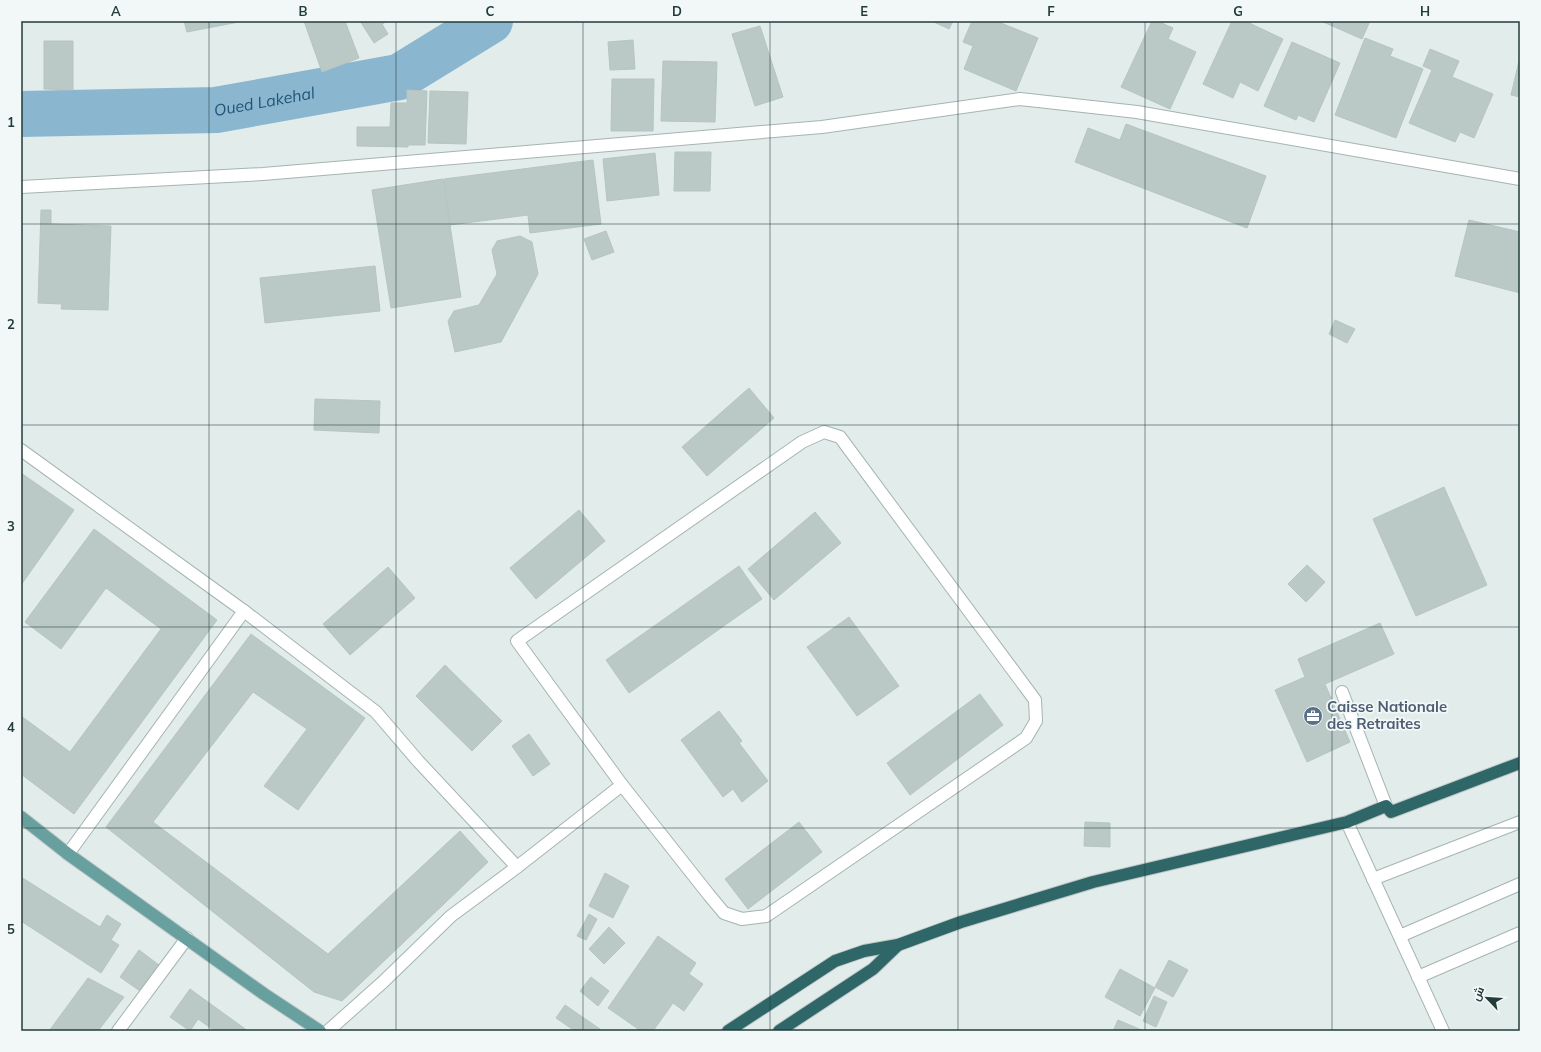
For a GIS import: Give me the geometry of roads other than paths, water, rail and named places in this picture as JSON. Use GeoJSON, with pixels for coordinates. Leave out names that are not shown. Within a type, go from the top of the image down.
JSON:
{"type":"FeatureCollection","features":[{"type":"Feature","properties":{"kind":"highway"},"geometry":{"type":"LineString","coordinates":[[728,1031],[835,961],[864,951],[898,944],[961,922],[1093,882],[1347,822],[1386,806],[1391,812],[1520,763]]}},
{"type":"Feature","properties":{"kind":"highway"},"geometry":{"type":"LineString","coordinates":[[779,1031],[873,969],[898,944]]}},
{"type":"Feature","properties":{"kind":"main road"},"geometry":{"type":"LineString","coordinates":[[21,817],[68,854],[264,994],[320,1031]]}},
{"type":"Feature","properties":{"kind":"street"},"geometry":{"type":"LineString","coordinates":[[21,187],[263,174],[822,127],[1020,99],[1137,112],[1520,179]]}},
{"type":"Feature","properties":{"kind":"street"},"geometry":{"type":"LineString","coordinates":[[824,432],[840,437],[1035,700],[1036,721],[1026,738],[766,916],[742,919],[724,913],[622,785],[517,641],[802,442],[824,432]]}},
{"type":"Feature","properties":{"kind":"street"},"geometry":{"type":"LineString","coordinates":[[21,450],[244,611],[376,712],[418,762],[517,867]]}},
{"type":"Feature","properties":{"kind":"street"},"geometry":{"type":"LineString","coordinates":[[68,854],[244,611]]}},
{"type":"Feature","properties":{"kind":"street"},"geometry":{"type":"LineString","coordinates":[[1342,692],[1386,806]]}},
{"type":"Feature","properties":{"kind":"street"},"geometry":{"type":"LineString","coordinates":[[328,1031],[383,982],[451,916],[517,867],[622,785]]}},
{"type":"Feature","properties":{"kind":"street"},"geometry":{"type":"LineString","coordinates":[[1347,822],[1443,1031]]}},
{"type":"Feature","properties":{"kind":"street"},"geometry":{"type":"LineString","coordinates":[[1373,879],[1520,822]]}},
{"type":"Feature","properties":{"kind":"street"},"geometry":{"type":"LineString","coordinates":[[1400,936],[1520,884]]}},
{"type":"Feature","properties":{"kind":"street"},"geometry":{"type":"LineString","coordinates":[[1418,977],[1520,933]]}},
{"type":"Feature","properties":{"kind":"street"},"geometry":{"type":"LineString","coordinates":[[118,1031],[187,938]]}},
{"type":"Feature","properties":{"kind":"waterway","name":"Oued Lakehal"},"geometry":{"type":"LineString","coordinates":[[21,114],[216,110],[399,77],[490,21]]}},
{"type":"Feature","properties":{"kind":"place","name":"Caisse Nationale des Retraites"},"geometry":{"type":"Point","coordinates":[1313,716]}}]}
